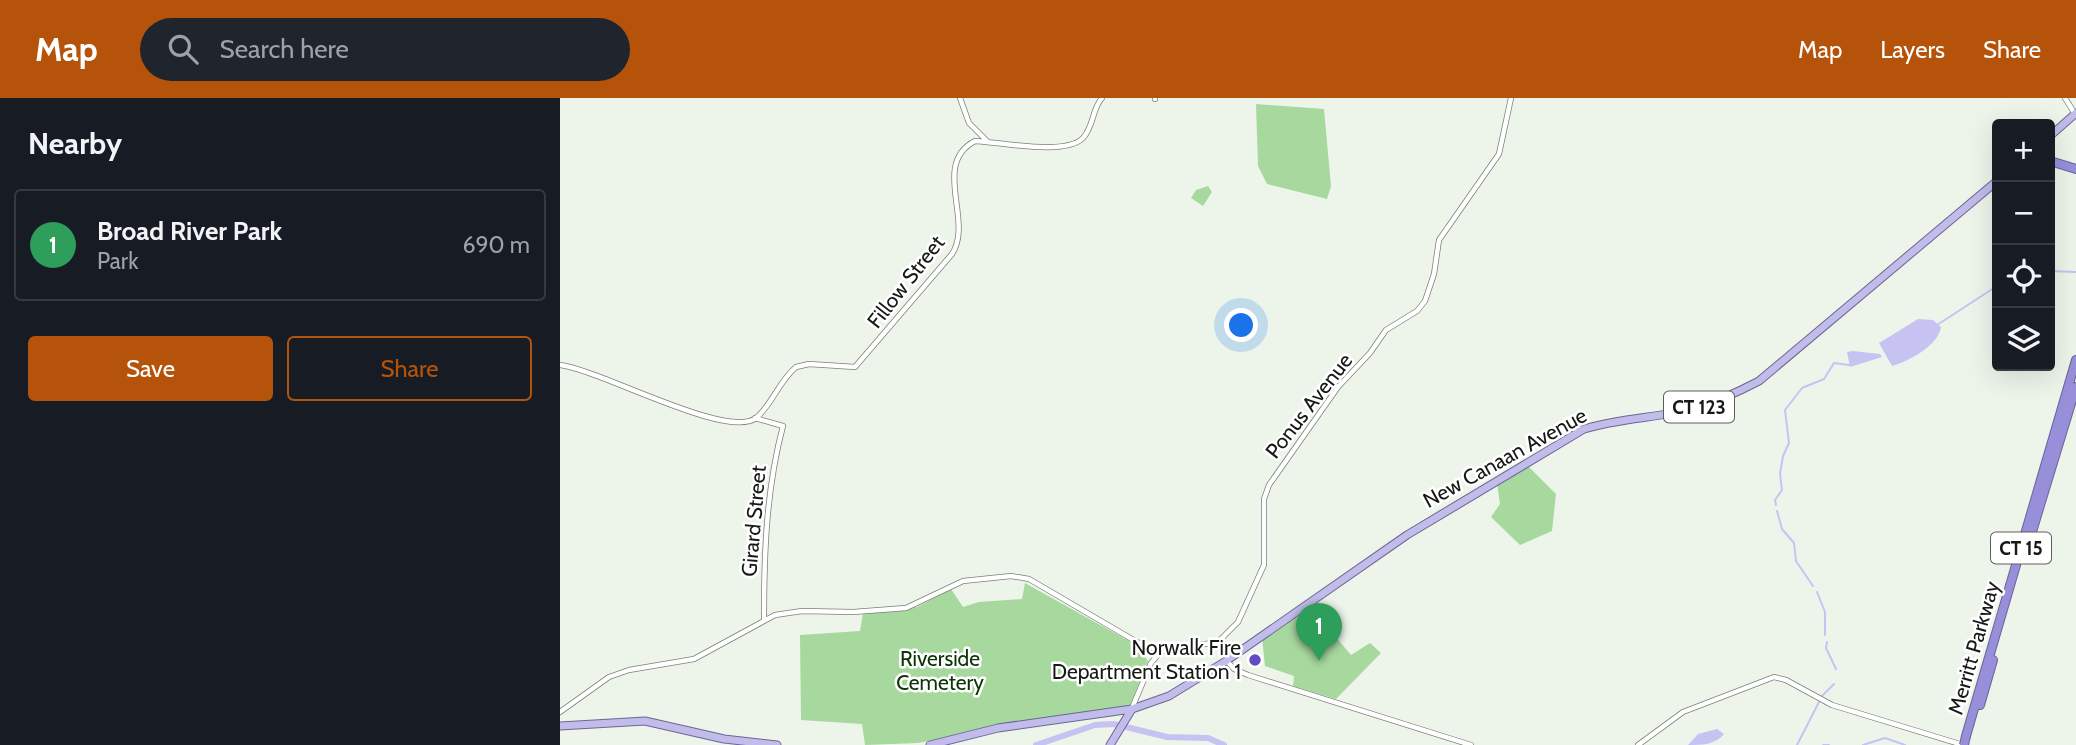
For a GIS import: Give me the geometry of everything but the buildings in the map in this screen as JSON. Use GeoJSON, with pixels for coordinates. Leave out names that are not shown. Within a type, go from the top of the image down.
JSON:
{"type":"FeatureCollection","features":[{"type":"Feature","properties":{"kind":"highway"},"geometry":{"type":"LineString","coordinates":[[2055,163],[2076,169]]}},
{"type":"Feature","properties":{"kind":"highway","name":"Merritt Parkway"},"geometry":{"type":"LineString","coordinates":[[1967,742],[2076,360]]}},
{"type":"Feature","properties":{"kind":"highway","name":"Merritt Parkway"},"geometry":{"type":"LineString","coordinates":[[1967,742],[2076,387]]}},
{"type":"Feature","properties":{"kind":"main road"},"geometry":{"type":"LineString","coordinates":[[2055,131],[2075,113]]}},
{"type":"Feature","properties":{"kind":"main road","name":"New Canaan Avenue"},"geometry":{"type":"LineString","coordinates":[[930,745],[998,729],[1132,709],[1178,692],[1394,543],[1584,429],[1610,421],[1690,409],[1732,395],[1759,381],[1996,182]]}},
{"type":"Feature","properties":{"kind":"main road"},"geometry":{"type":"LineString","coordinates":[[1110,745],[1132,709]]}},
{"type":"Feature","properties":{"kind":"main road"},"geometry":{"type":"LineString","coordinates":[[560,726],[645,721],[724,739],[777,745]]}},
{"type":"Feature","properties":{"kind":"street"},"geometry":{"type":"LineString","coordinates":[[960,98],[970,123],[988,141],[1057,148],[1072,145],[1087,132],[1102,98]]}},
{"type":"Feature","properties":{"kind":"street","name":"Ponus Avenue"},"geometry":{"type":"LineString","coordinates":[[1161,651],[1218,642],[1241,619],[1262,570],[1265,553],[1264,499],[1269,485],[1338,387],[1370,353],[1386,330],[1417,311],[1425,301],[1434,274],[1439,240],[1499,154],[1511,98]]}},
{"type":"Feature","properties":{"kind":"street"},"geometry":{"type":"LineString","coordinates":[[2066,98],[2075,113]]}},
{"type":"Feature","properties":{"kind":"street","name":"Fillow Street"},"geometry":{"type":"LineString","coordinates":[[755,418],[796,367],[809,364],[855,367],[867,357],[957,247],[953,183],[959,154],[975,141],[988,141]]}},
{"type":"Feature","properties":{"kind":"street"},"geometry":{"type":"LineString","coordinates":[[560,365],[585,370],[694,413],[734,424],[755,418]]}},
{"type":"Feature","properties":{"kind":"street","name":"Girard Street"},"geometry":{"type":"LineString","coordinates":[[755,418],[783,426],[771,472],[765,549],[764,620]]}},
{"type":"Feature","properties":{"kind":"street"},"geometry":{"type":"LineString","coordinates":[[560,712],[609,677],[629,670],[694,659],[781,613],[906,608],[963,581],[1019,576],[1033,580],[1145,647],[1161,651],[1151,663],[1132,709]]}},
{"type":"Feature","properties":{"kind":"street"},"geometry":{"type":"LineString","coordinates":[[1145,647],[1151,663]]}},
{"type":"Feature","properties":{"kind":"street"},"geometry":{"type":"LineString","coordinates":[[1226,661],[1234,669],[1248,675],[1471,745]]}},
{"type":"Feature","properties":{"kind":"street"},"geometry":{"type":"LineString","coordinates":[[1638,745],[1683,712],[1771,677],[1786,680],[1832,705],[1967,742]]}},
{"type":"Feature","properties":{"kind":"green space"},"geometry":{"type":"Polygon","coordinates":[[[1256,104],[1324,109],[1331,186],[1327,199],[1267,184],[1258,166],[1256,104]]]}},
{"type":"Feature","properties":{"kind":"green space"},"geometry":{"type":"Polygon","coordinates":[[[1208,186],[1212,192],[1203,206],[1191,198],[1196,190],[1208,186]]]}},
{"type":"Feature","properties":{"kind":"green space"},"geometry":{"type":"Polygon","coordinates":[[[1528,466],[1556,494],[1552,531],[1520,545],[1491,517],[1500,504],[1497,483],[1528,466]]]}},
{"type":"Feature","properties":{"kind":"green space","name":"Riverside Cemetery"},"geometry":{"type":"Polygon","coordinates":[[[1025,583],[1138,646],[1148,661],[1130,705],[918,743],[865,745],[862,724],[801,720],[800,635],[860,631],[863,613],[917,607],[951,589],[963,607],[979,602],[1022,599],[1025,583]]]}},
{"type":"Feature","properties":{"kind":"green space"},"geometry":{"type":"Polygon","coordinates":[[[1293,616],[1326,631],[1329,638],[1335,636],[1351,655],[1370,643],[1381,653],[1336,699],[1293,686],[1294,676],[1265,666],[1262,637],[1293,616]]]}},
{"type":"Feature","properties":{"kind":"water"},"geometry":{"type":"Polygon","coordinates":[[[1918,319],[1933,320],[1941,327],[1939,334],[1922,352],[1892,366],[1879,343],[1918,319]]]}},
{"type":"Feature","properties":{"kind":"water"},"geometry":{"type":"Polygon","coordinates":[[[1847,352],[1880,354],[1882,357],[1850,367],[1847,352]]]}},
{"type":"Feature","properties":{"kind":"water"},"geometry":{"type":"Polygon","coordinates":[[[1717,729],[1724,734],[1717,740],[1688,745],[1698,734],[1717,729]]]}},
{"type":"Feature","properties":{"kind":"waterway"},"geometry":{"type":"LineString","coordinates":[[2055,271],[2076,272]]}},
{"type":"Feature","properties":{"kind":"waterway"},"geometry":{"type":"LineString","coordinates":[[1937,325],[1992,289]]}},
{"type":"Feature","properties":{"kind":"waterway"},"geometry":{"type":"LineString","coordinates":[[1776,505],[1775,500],[1782,490],[1780,474],[1783,456],[1789,443],[1785,410],[1802,388],[1824,379],[1834,363],[1849,365]]}},
{"type":"Feature","properties":{"kind":"waterway"},"geometry":{"type":"LineString","coordinates":[[1777,511],[1782,529],[1794,543],[1796,561],[1813,586]]}},
{"type":"Feature","properties":{"kind":"waterway"},"geometry":{"type":"LineString","coordinates":[[1817,592],[1825,612],[1825,635]]}},
{"type":"Feature","properties":{"kind":"waterway"},"geometry":{"type":"LineString","coordinates":[[1827,642],[1826,648],[1836,669]]}},
{"type":"Feature","properties":{"kind":"waterway"},"geometry":{"type":"LineString","coordinates":[[1821,697],[1834,684]]}},
{"type":"Feature","properties":{"kind":"waterway"},"geometry":{"type":"LineString","coordinates":[[1797,745],[1819,702]]}},
{"type":"Feature","properties":{"kind":"waterway"},"geometry":{"type":"LineString","coordinates":[[1036,745],[1095,725],[1114,724],[1167,737],[1208,738],[1224,745]]}},
{"type":"Feature","properties":{"kind":"waterway"},"geometry":{"type":"LineString","coordinates":[[1863,745],[1885,738],[1905,745]]}},
{"type":"Feature","properties":{"kind":"waterway"},"geometry":{"type":"LineString","coordinates":[[1823,745],[1829,745]]}},
{"type":"Feature","properties":{"kind":"place","name":"Norwalk Fire Department Station 1"},"geometry":{"type":"Point","coordinates":[1255,660]}},
{"type":"Feature","properties":{"kind":"place","name":"Broad River Park"},"geometry":{"type":"Point","coordinates":[1319,661]}}]}
